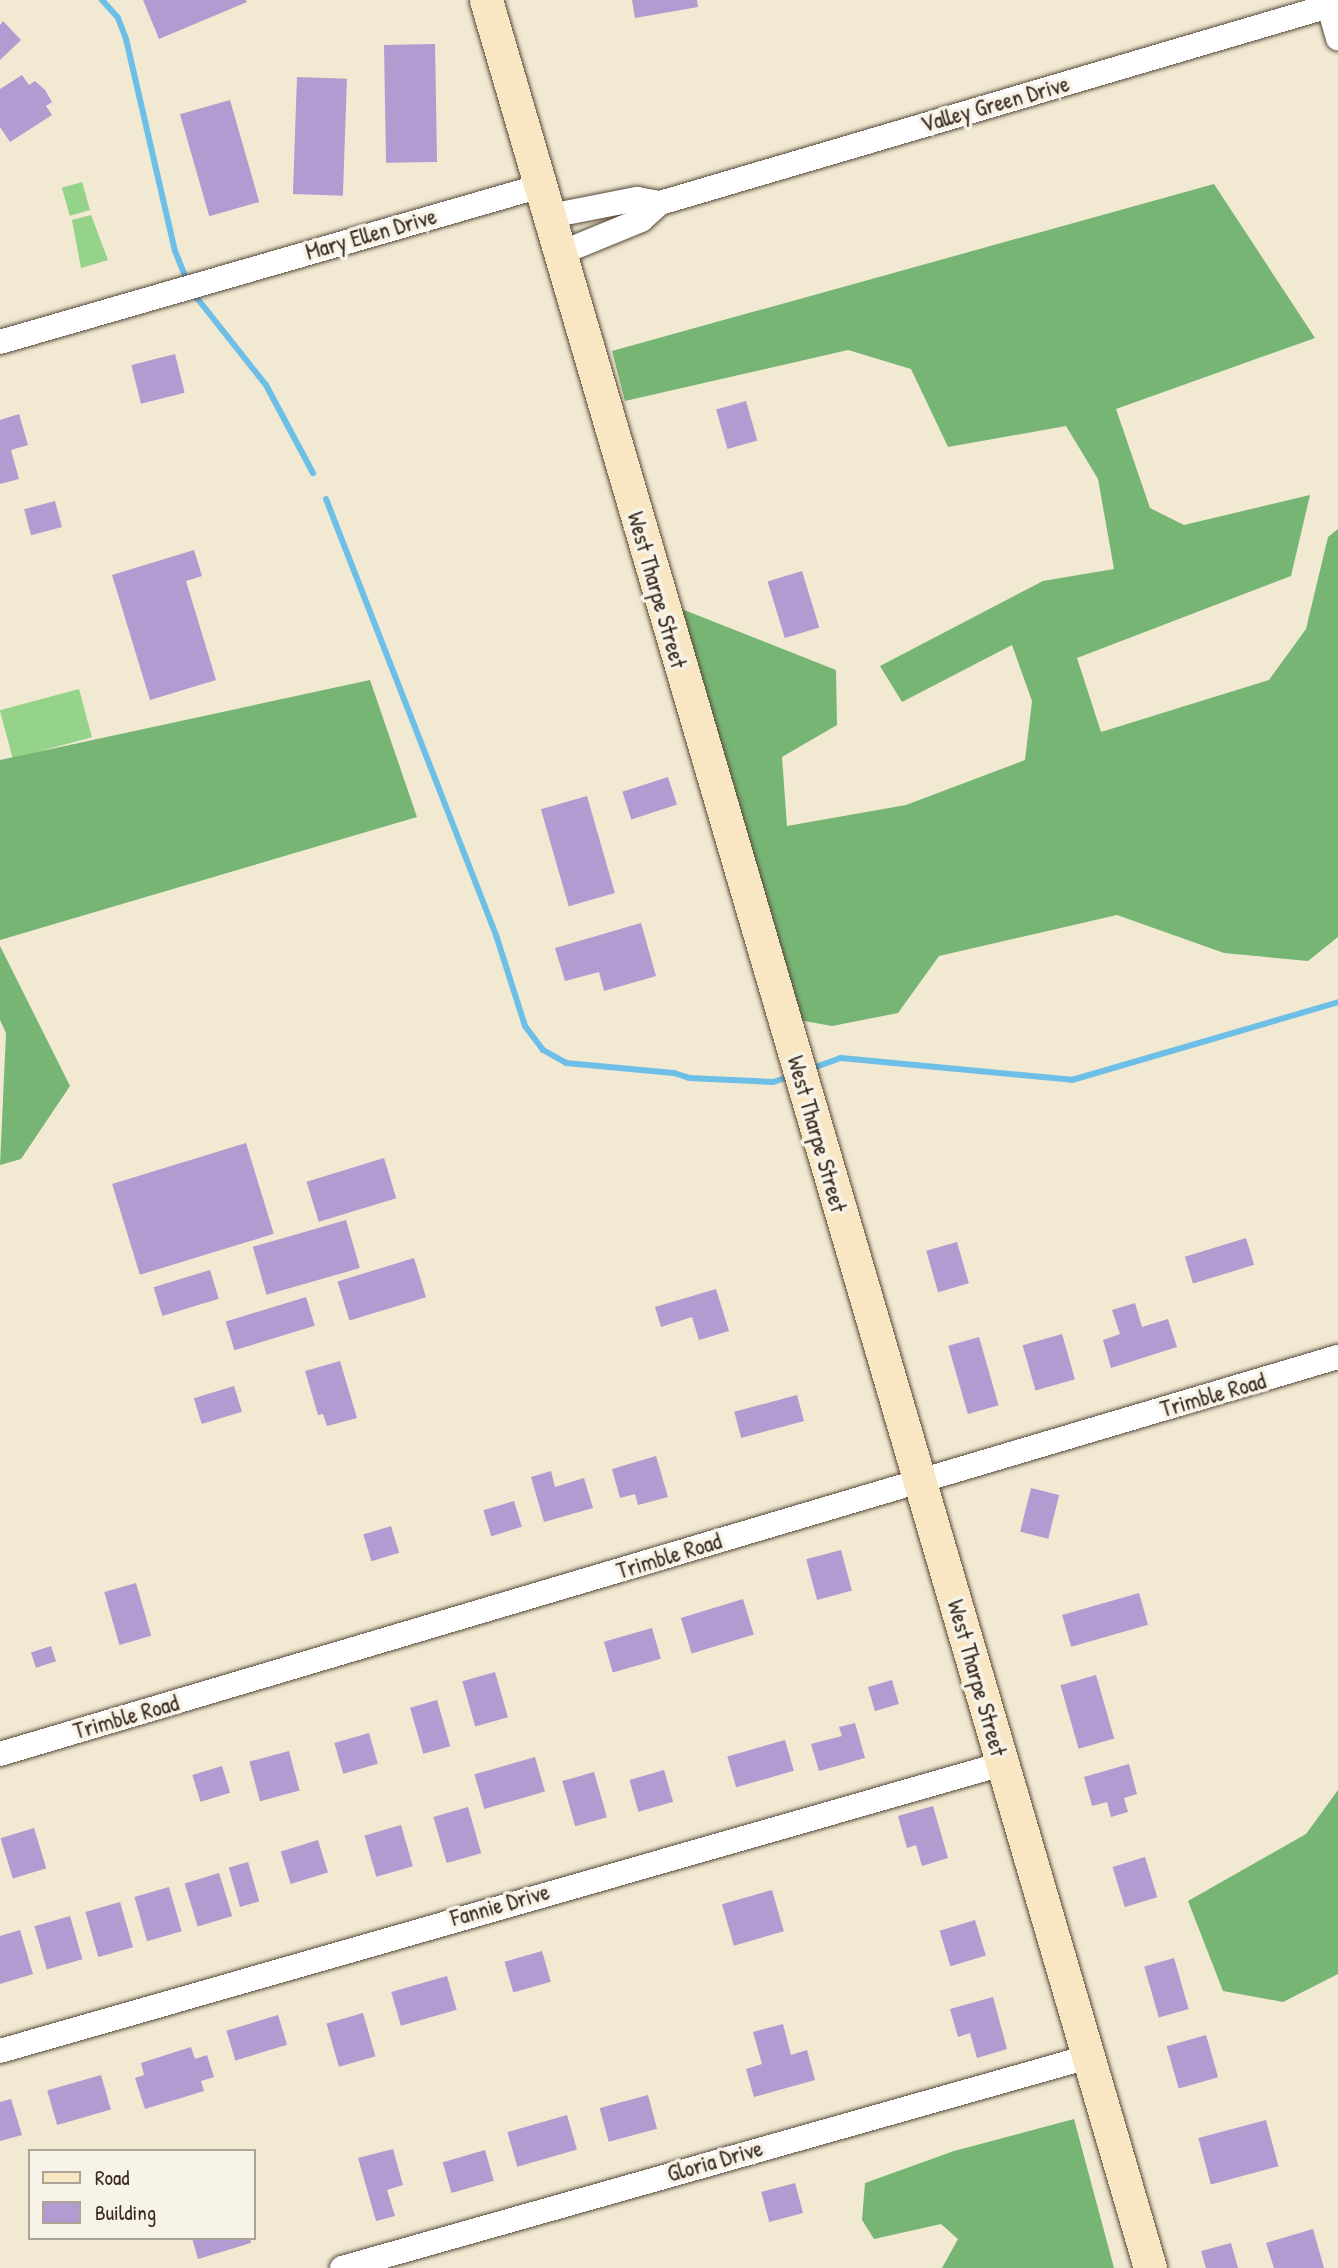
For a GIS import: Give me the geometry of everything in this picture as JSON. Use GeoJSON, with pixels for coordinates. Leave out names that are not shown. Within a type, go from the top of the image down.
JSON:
{"type":"FeatureCollection","features":[{"type":"Feature","properties":{"kind":"main road","name":"West Tharpe Street"},"geometry":{"type":"LineString","coordinates":[[486,0],[1150,2268]]}},
{"type":"Feature","properties":{"kind":"street","name":"Valley Green Drive"},"geometry":{"type":"LineString","coordinates":[[545,201],[636,200],[660,203],[1328,3]]}},
{"type":"Feature","properties":{"kind":"street"},"geometry":{"type":"LineString","coordinates":[[1328,3],[1338,38]]}},
{"type":"Feature","properties":{"kind":"street","name":"Mary Ellen Drive"},"geometry":{"type":"LineString","coordinates":[[0,342],[170,290],[545,201]]}},
{"type":"Feature","properties":{"kind":"street","name":"Valley Green Drive"},"geometry":{"type":"LineString","coordinates":[[561,253],[641,220],[660,203]]}},
{"type":"Feature","properties":{"kind":"street","name":"Trimble Road"},"geometry":{"type":"LineString","coordinates":[[0,1754],[1338,1357]]}},
{"type":"Feature","properties":{"kind":"street","name":"Fannie Drive"},"geometry":{"type":"LineString","coordinates":[[0,2051],[1002,1763]]}},
{"type":"Feature","properties":{"kind":"street","name":"Gloria Drive"},"geometry":{"type":"LineString","coordinates":[[342,2268],[1088,2057]]}},
{"type":"Feature","properties":{"kind":"green space"},"geometry":{"type":"Polygon","coordinates":[[[82,182],[90,210],[70,216],[62,188],[82,182]]]}},
{"type":"Feature","properties":{"kind":"green space"},"geometry":{"type":"Polygon","coordinates":[[[1214,184],[1315,338],[1116,409],[1150,508],[1184,525],[1310,495],[1291,576],[1077,658],[1101,732],[1269,680],[1306,629],[1328,537],[1338,529],[1338,937],[1308,961],[1224,953],[1117,915],[939,956],[898,1013],[832,1026],[799,1020],[679,608],[836,670],[837,725],[782,757],[787,826],[906,805],[1025,760],[1032,701],[1012,645],[902,702],[880,666],[1043,581],[1114,569],[1098,479],[1066,426],[948,447],[911,369],[848,350],[625,401],[612,351],[1214,184]]]}},
{"type":"Feature","properties":{"kind":"green space"},"geometry":{"type":"Polygon","coordinates":[[[91,215],[108,260],[81,268],[72,220],[91,215]]]}},
{"type":"Feature","properties":{"kind":"green space"},"geometry":{"type":"Polygon","coordinates":[[[370,680],[417,817],[0,940],[0,760],[370,680]]]}},
{"type":"Feature","properties":{"kind":"green space"},"geometry":{"type":"Polygon","coordinates":[[[79,689],[92,737],[13,759],[0,710],[79,689]]]}},
{"type":"Feature","properties":{"kind":"green space"},"geometry":{"type":"Polygon","coordinates":[[[0,946],[70,1086],[21,1159],[0,1165],[6,1033],[0,1020],[0,946]]]}},
{"type":"Feature","properties":{"kind":"green space"},"geometry":{"type":"Polygon","coordinates":[[[1338,1790],[1338,1974],[1283,2002],[1223,1991],[1188,1901],[1306,1834],[1338,1790]]]}},
{"type":"Feature","properties":{"kind":"green space"},"geometry":{"type":"Polygon","coordinates":[[[1074,2119],[1114,2268],[942,2268],[958,2239],[941,2224],[874,2239],[862,2220],[865,2183],[954,2151],[1074,2119]]]}},
{"type":"Feature","properties":{"kind":"building"},"geometry":{"type":"Polygon","coordinates":[[[143,0],[246,0],[247,2],[159,39],[143,0]]]}},
{"type":"Feature","properties":{"kind":"building"},"geometry":{"type":"Polygon","coordinates":[[[632,0],[697,0],[698,7],[635,18],[632,0]]]}},
{"type":"Feature","properties":{"kind":"building"},"geometry":{"type":"Polygon","coordinates":[[[3,21],[21,40],[0,60],[0,25],[3,21]]]}},
{"type":"Feature","properties":{"kind":"building"},"geometry":{"type":"Polygon","coordinates":[[[435,44],[437,162],[386,163],[384,45],[435,44]]]}},
{"type":"Feature","properties":{"kind":"building"},"geometry":{"type":"Polygon","coordinates":[[[22,75],[29,85],[35,81],[45,90],[52,102],[46,106],[52,115],[10,142],[0,127],[0,89],[22,75]]]}},
{"type":"Feature","properties":{"kind":"building"},"geometry":{"type":"Polygon","coordinates":[[[297,77],[347,79],[343,196],[293,194],[297,77]]]}},
{"type":"Feature","properties":{"kind":"building"},"geometry":{"type":"Polygon","coordinates":[[[230,100],[259,202],[209,216],[180,114],[230,100]]]}},
{"type":"Feature","properties":{"kind":"building"},"geometry":{"type":"Polygon","coordinates":[[[175,354],[185,393],[141,404],[131,365],[175,354]]]}},
{"type":"Feature","properties":{"kind":"building"},"geometry":{"type":"Polygon","coordinates":[[[746,401],[757,440],[728,449],[716,410],[746,401]]]}},
{"type":"Feature","properties":{"kind":"building"},"geometry":{"type":"Polygon","coordinates":[[[19,414],[28,445],[11,450],[19,479],[0,484],[0,420],[19,414]]]}},
{"type":"Feature","properties":{"kind":"building"},"geometry":{"type":"Polygon","coordinates":[[[55,501],[62,527],[31,535],[24,509],[55,501]]]}},
{"type":"Feature","properties":{"kind":"building"},"geometry":{"type":"Polygon","coordinates":[[[194,550],[202,576],[186,581],[216,680],[150,700],[112,575],[194,550]]]}},
{"type":"Feature","properties":{"kind":"building"},"geometry":{"type":"Polygon","coordinates":[[[802,571],[819,627],[785,638],[768,582],[802,571]]]}},
{"type":"Feature","properties":{"kind":"building"},"geometry":{"type":"Polygon","coordinates":[[[668,777],[677,805],[631,819],[622,792],[668,777]]]}},
{"type":"Feature","properties":{"kind":"building"},"geometry":{"type":"Polygon","coordinates":[[[587,796],[615,893],[569,906],[541,809],[587,796]]]}},
{"type":"Feature","properties":{"kind":"building"},"geometry":{"type":"Polygon","coordinates":[[[641,923],[656,976],[604,991],[599,972],[565,981],[555,948],[641,923]]]}},
{"type":"Feature","properties":{"kind":"building"},"geometry":{"type":"Polygon","coordinates":[[[246,1143],[274,1234],[140,1275],[112,1184],[246,1143]]]}},
{"type":"Feature","properties":{"kind":"building"},"geometry":{"type":"Polygon","coordinates":[[[384,1158],[396,1198],[319,1222],[307,1182],[384,1158]]]}},
{"type":"Feature","properties":{"kind":"building"},"geometry":{"type":"Polygon","coordinates":[[[346,1220],[360,1268],[267,1295],[253,1247],[346,1220]]]}},
{"type":"Feature","properties":{"kind":"building"},"geometry":{"type":"Polygon","coordinates":[[[1246,1238],[1254,1265],[1193,1283],[1185,1257],[1246,1238]]]}},
{"type":"Feature","properties":{"kind":"building"},"geometry":{"type":"Polygon","coordinates":[[[957,1242],[969,1283],[938,1292],[926,1251],[957,1242]]]}},
{"type":"Feature","properties":{"kind":"building"},"geometry":{"type":"Polygon","coordinates":[[[414,1258],[426,1297],[349,1321],[337,1281],[414,1258]]]}},
{"type":"Feature","properties":{"kind":"building"},"geometry":{"type":"Polygon","coordinates":[[[210,1270],[219,1299],[162,1316],[154,1287],[210,1270]]]}},
{"type":"Feature","properties":{"kind":"building"},"geometry":{"type":"Polygon","coordinates":[[[716,1289],[729,1331],[699,1340],[692,1317],[661,1327],[655,1307],[716,1289]]]}},
{"type":"Feature","properties":{"kind":"building"},"geometry":{"type":"Polygon","coordinates":[[[306,1297],[315,1326],[234,1350],[226,1322],[306,1297]]]}},
{"type":"Feature","properties":{"kind":"building"},"geometry":{"type":"Polygon","coordinates":[[[1135,1303],[1142,1327],[1168,1319],[1177,1347],[1111,1368],[1103,1340],[1120,1334],[1112,1310],[1135,1303]]]}},
{"type":"Feature","properties":{"kind":"building"},"geometry":{"type":"Polygon","coordinates":[[[1062,1334],[1075,1379],[1036,1390],[1023,1345],[1062,1334]]]}},
{"type":"Feature","properties":{"kind":"building"},"geometry":{"type":"Polygon","coordinates":[[[979,1337],[999,1405],[968,1414],[948,1346],[979,1337]]]}},
{"type":"Feature","properties":{"kind":"building"},"geometry":{"type":"Polygon","coordinates":[[[340,1361],[357,1418],[327,1426],[323,1414],[318,1415],[305,1371],[340,1361]]]}},
{"type":"Feature","properties":{"kind":"building"},"geometry":{"type":"Polygon","coordinates":[[[234,1386],[242,1412],[202,1424],[194,1398],[234,1386]]]}},
{"type":"Feature","properties":{"kind":"building"},"geometry":{"type":"Polygon","coordinates":[[[797,1395],[804,1421],[741,1438],[734,1412],[797,1395]]]}},
{"type":"Feature","properties":{"kind":"building"},"geometry":{"type":"Polygon","coordinates":[[[656,1456],[668,1497],[638,1505],[635,1494],[620,1498],[612,1469],[656,1456]]]}},
{"type":"Feature","properties":{"kind":"building"},"geometry":{"type":"Polygon","coordinates":[[[551,1471],[555,1487],[584,1478],[593,1508],[544,1522],[531,1477],[551,1471]]]}},
{"type":"Feature","properties":{"kind":"building"},"geometry":{"type":"Polygon","coordinates":[[[1031,1488],[1059,1495],[1048,1539],[1020,1532],[1031,1488]]]}},
{"type":"Feature","properties":{"kind":"building"},"geometry":{"type":"Polygon","coordinates":[[[514,1501],[522,1527],[491,1536],[483,1510],[514,1501]]]}},
{"type":"Feature","properties":{"kind":"building"},"geometry":{"type":"Polygon","coordinates":[[[391,1526],[399,1553],[371,1561],[363,1534],[391,1526]]]}},
{"type":"Feature","properties":{"kind":"building"},"geometry":{"type":"Polygon","coordinates":[[[841,1550],[852,1591],[817,1600],[806,1559],[841,1550]]]}},
{"type":"Feature","properties":{"kind":"building"},"geometry":{"type":"Polygon","coordinates":[[[136,1583],[151,1636],[119,1645],[104,1592],[136,1583]]]}},
{"type":"Feature","properties":{"kind":"building"},"geometry":{"type":"Polygon","coordinates":[[[1139,1593],[1148,1625],[1071,1647],[1062,1615],[1139,1593]]]}},
{"type":"Feature","properties":{"kind":"building"},"geometry":{"type":"Polygon","coordinates":[[[743,1599],[754,1634],[692,1653],[681,1618],[743,1599]]]}},
{"type":"Feature","properties":{"kind":"building"},"geometry":{"type":"Polygon","coordinates":[[[652,1628],[661,1659],[613,1673],[604,1642],[652,1628]]]}},
{"type":"Feature","properties":{"kind":"building"},"geometry":{"type":"Polygon","coordinates":[[[51,1646],[56,1661],[36,1668],[31,1652],[51,1646]]]}},
{"type":"Feature","properties":{"kind":"building"},"geometry":{"type":"Polygon","coordinates":[[[495,1672],[508,1717],[475,1727],[462,1681],[495,1672]]]}},
{"type":"Feature","properties":{"kind":"building"},"geometry":{"type":"Polygon","coordinates":[[[1096,1675],[1114,1738],[1079,1749],[1060,1685],[1096,1675]]]}},
{"type":"Feature","properties":{"kind":"building"},"geometry":{"type":"Polygon","coordinates":[[[892,1680],[899,1704],[875,1711],[868,1687],[892,1680]]]}},
{"type":"Feature","properties":{"kind":"building"},"geometry":{"type":"Polygon","coordinates":[[[437,1700],[450,1746],[423,1754],[410,1708],[437,1700]]]}},
{"type":"Feature","properties":{"kind":"building"},"geometry":{"type":"Polygon","coordinates":[[[855,1723],[865,1758],[819,1771],[811,1744],[842,1736],[839,1727],[855,1723]]]}},
{"type":"Feature","properties":{"kind":"building"},"geometry":{"type":"Polygon","coordinates":[[[369,1733],[378,1764],[343,1774],[334,1743],[369,1733]]]}},
{"type":"Feature","properties":{"kind":"building"},"geometry":{"type":"Polygon","coordinates":[[[785,1740],[794,1771],[736,1787],[727,1757],[785,1740]]]}},
{"type":"Feature","properties":{"kind":"building"},"geometry":{"type":"Polygon","coordinates":[[[289,1751],[300,1791],[260,1801],[249,1762],[289,1751]]]}},
{"type":"Feature","properties":{"kind":"building"},"geometry":{"type":"Polygon","coordinates":[[[535,1757],[545,1792],[484,1809],[474,1774],[535,1757]]]}},
{"type":"Feature","properties":{"kind":"building"},"geometry":{"type":"Polygon","coordinates":[[[1129,1764],[1137,1794],[1124,1798],[1128,1812],[1111,1817],[1107,1802],[1092,1806],[1084,1777],[1129,1764]]]}},
{"type":"Feature","properties":{"kind":"building"},"geometry":{"type":"Polygon","coordinates":[[[222,1766],[230,1793],[201,1802],[192,1775],[222,1766]]]}},
{"type":"Feature","properties":{"kind":"building"},"geometry":{"type":"Polygon","coordinates":[[[664,1770],[673,1802],[638,1812],[629,1780],[664,1770]]]}},
{"type":"Feature","properties":{"kind":"building"},"geometry":{"type":"Polygon","coordinates":[[[594,1772],[607,1817],[575,1826],[562,1781],[594,1772]]]}},
{"type":"Feature","properties":{"kind":"building"},"geometry":{"type":"Polygon","coordinates":[[[933,1806],[948,1858],[922,1866],[916,1845],[907,1848],[898,1816],[933,1806]]]}},
{"type":"Feature","properties":{"kind":"building"},"geometry":{"type":"Polygon","coordinates":[[[468,1807],[481,1853],[447,1863],[433,1817],[468,1807]]]}},
{"type":"Feature","properties":{"kind":"building"},"geometry":{"type":"Polygon","coordinates":[[[401,1825],[413,1866],[376,1877],[364,1835],[401,1825]]]}},
{"type":"Feature","properties":{"kind":"building"},"geometry":{"type":"Polygon","coordinates":[[[34,1828],[46,1868],[13,1878],[1,1838],[34,1828]]]}},
{"type":"Feature","properties":{"kind":"building"},"geometry":{"type":"Polygon","coordinates":[[[318,1840],[328,1873],[291,1884],[281,1851],[318,1840]]]}},
{"type":"Feature","properties":{"kind":"building"},"geometry":{"type":"Polygon","coordinates":[[[1145,1857],[1157,1897],[1125,1907],[1112,1867],[1145,1857]]]}},
{"type":"Feature","properties":{"kind":"building"},"geometry":{"type":"Polygon","coordinates":[[[248,1862],[259,1901],[240,1907],[229,1868],[248,1862]]]}},
{"type":"Feature","properties":{"kind":"building"},"geometry":{"type":"Polygon","coordinates":[[[219,1873],[232,1916],[198,1927],[185,1884],[219,1873]]]}},
{"type":"Feature","properties":{"kind":"building"},"geometry":{"type":"Polygon","coordinates":[[[169,1887],[182,1931],[147,1941],[134,1897],[169,1887]]]}},
{"type":"Feature","properties":{"kind":"building"},"geometry":{"type":"Polygon","coordinates":[[[772,1890],[784,1931],[734,1946],[722,1904],[772,1890]]]}},
{"type":"Feature","properties":{"kind":"building"},"geometry":{"type":"Polygon","coordinates":[[[120,1902],[133,1947],[98,1957],[85,1912],[120,1902]]]}},
{"type":"Feature","properties":{"kind":"building"},"geometry":{"type":"Polygon","coordinates":[[[70,1916],[82,1959],[47,1969],[34,1926],[70,1916]]]}},
{"type":"Feature","properties":{"kind":"building"},"geometry":{"type":"Polygon","coordinates":[[[975,1920],[986,1955],[950,1966],[940,1931],[975,1920]]]}},
{"type":"Feature","properties":{"kind":"building"},"geometry":{"type":"Polygon","coordinates":[[[20,1930],[33,1974],[0,1984],[0,1936],[20,1930]]]}},
{"type":"Feature","properties":{"kind":"building"},"geometry":{"type":"Polygon","coordinates":[[[542,1951],[551,1982],[513,1993],[505,1962],[542,1951]]]}},
{"type":"Feature","properties":{"kind":"building"},"geometry":{"type":"Polygon","coordinates":[[[1174,1958],[1189,2009],[1159,2017],[1144,1967],[1174,1958]]]}},
{"type":"Feature","properties":{"kind":"building"},"geometry":{"type":"Polygon","coordinates":[[[447,1976],[457,2010],[401,2026],[391,1992],[447,1976]]]}},
{"type":"Feature","properties":{"kind":"building"},"geometry":{"type":"Polygon","coordinates":[[[993,1997],[1007,2049],[977,2058],[970,2033],[958,2037],[950,2009],[993,1997]]]}},
{"type":"Feature","properties":{"kind":"building"},"geometry":{"type":"Polygon","coordinates":[[[363,2013],[375,2056],[339,2067],[326,2023],[363,2013]]]}},
{"type":"Feature","properties":{"kind":"building"},"geometry":{"type":"Polygon","coordinates":[[[278,2015],[287,2045],[235,2060],[226,2031],[278,2015]]]}},
{"type":"Feature","properties":{"kind":"building"},"geometry":{"type":"Polygon","coordinates":[[[783,2024],[791,2055],[807,2050],[815,2080],[754,2097],[746,2069],[762,2064],[753,2032],[783,2024]]]}},
{"type":"Feature","properties":{"kind":"building"},"geometry":{"type":"Polygon","coordinates":[[[1206,2035],[1218,2077],[1179,2089],[1167,2046],[1206,2035]]]}},
{"type":"Feature","properties":{"kind":"building"},"geometry":{"type":"Polygon","coordinates":[[[191,2047],[195,2059],[207,2055],[214,2077],[201,2081],[204,2091],[145,2109],[135,2078],[144,2075],[141,2063],[191,2047]]]}},
{"type":"Feature","properties":{"kind":"building"},"geometry":{"type":"Polygon","coordinates":[[[101,2075],[111,2110],[57,2125],[47,2090],[101,2075]]]}},
{"type":"Feature","properties":{"kind":"building"},"geometry":{"type":"Polygon","coordinates":[[[648,2095],[657,2129],[609,2142],[600,2108],[648,2095]]]}},
{"type":"Feature","properties":{"kind":"building"},"geometry":{"type":"Polygon","coordinates":[[[11,2099],[22,2135],[0,2141],[0,2102],[11,2099]]]}},
{"type":"Feature","properties":{"kind":"building"},"geometry":{"type":"Polygon","coordinates":[[[567,2115],[577,2150],[517,2167],[507,2132],[567,2115]]]}},
{"type":"Feature","properties":{"kind":"building"},"geometry":{"type":"Polygon","coordinates":[[[1266,2120],[1278,2166],[1211,2184],[1198,2138],[1266,2120]]]}},
{"type":"Feature","properties":{"kind":"building"},"geometry":{"type":"Polygon","coordinates":[[[393,2149],[403,2185],[387,2190],[395,2216],[376,2221],[358,2158],[393,2149]]]}},
{"type":"Feature","properties":{"kind":"building"},"geometry":{"type":"Polygon","coordinates":[[[485,2150],[494,2181],[452,2193],[443,2162],[485,2150]]]}},
{"type":"Feature","properties":{"kind":"building"},"geometry":{"type":"Polygon","coordinates":[[[795,2183],[803,2213],[769,2222],[761,2192],[795,2183]]]}},
{"type":"Feature","properties":{"kind":"building"},"geometry":{"type":"Polygon","coordinates":[[[1313,2229],[1324,2268],[1274,2268],[1266,2243],[1313,2229]]]}},
{"type":"Feature","properties":{"kind":"building"},"geometry":{"type":"Polygon","coordinates":[[[193,2240],[250,2240],[251,2243],[198,2259],[193,2240]]]}},
{"type":"Feature","properties":{"kind":"building"},"geometry":{"type":"Polygon","coordinates":[[[1231,2243],[1238,2268],[1206,2268],[1201,2251],[1231,2243]]]}},
{"type":"Feature","properties":{"kind":"waterway"},"geometry":{"type":"LineString","coordinates":[[102,0],[118,18],[126,39],[175,251],[188,283]]}},
{"type":"Feature","properties":{"kind":"waterway"},"geometry":{"type":"LineString","coordinates":[[193,293],[266,385],[313,473]]}},
{"type":"Feature","properties":{"kind":"waterway"},"geometry":{"type":"LineString","coordinates":[[326,499],[496,935],[525,1026],[543,1050],[566,1063],[674,1073],[689,1078],[773,1082],[785,1078]]}},
{"type":"Feature","properties":{"kind":"waterway"},"geometry":{"type":"LineString","coordinates":[[813,1068],[841,1058],[1072,1080],[1338,1002]]}}]}
